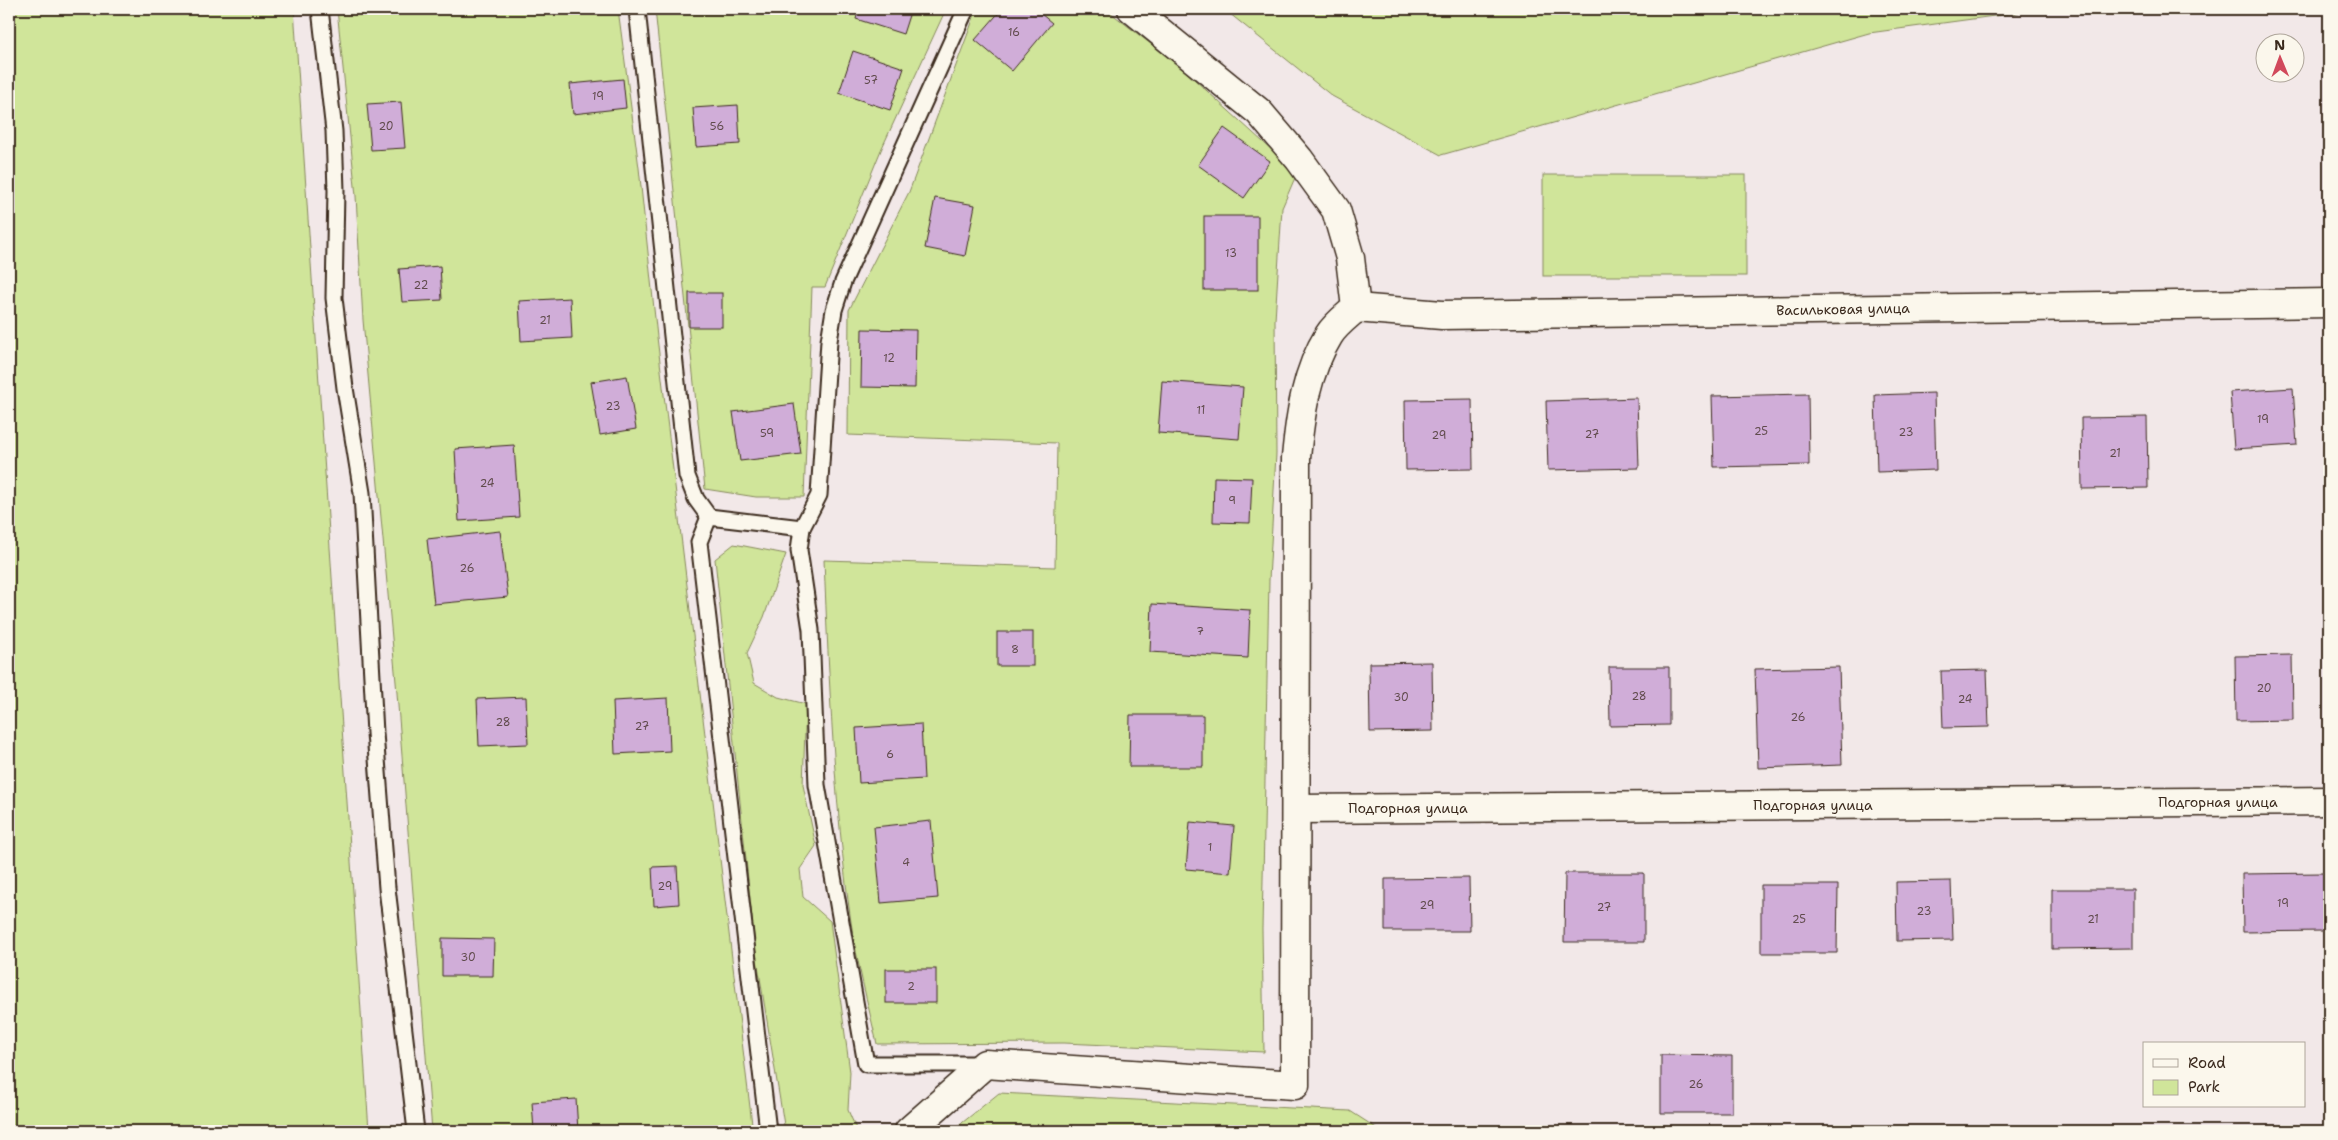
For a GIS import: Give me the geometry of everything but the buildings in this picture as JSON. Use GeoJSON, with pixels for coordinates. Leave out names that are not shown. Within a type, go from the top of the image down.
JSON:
{"type":"FeatureCollection","features":[{"type":"Feature","properties":{"kind":"street"},"geometry":{"type":"LineString","coordinates":[[909,1131],[985,1064],[1294,1085],[1296,458],[1300,416],[1310,374],[1330,334],[1356,308],[1350,258],[1336,210],[1300,159],[1259,112],[1132,9]]}},
{"type":"Feature","properties":{"kind":"street","name":"Васильковая улица"},"geometry":{"type":"LineString","coordinates":[[1356,308],[1442,315],[2329,303]]}},
{"type":"Feature","properties":{"kind":"street","name":"Подгорная улица"},"geometry":{"type":"LineString","coordinates":[[1296,809],[2329,801]]}},
{"type":"Feature","properties":{"kind":"lane"},"geometry":{"type":"LineString","coordinates":[[320,9],[334,132],[336,191],[334,298],[345,388],[362,493],[375,723],[388,888],[416,1131]]}},
{"type":"Feature","properties":{"kind":"lane"},"geometry":{"type":"LineString","coordinates":[[637,9],[687,476],[696,499],[709,517],[802,528]]}},
{"type":"Feature","properties":{"kind":"lane"},"geometry":{"type":"LineString","coordinates":[[966,9],[843,282],[834,310],[829,341],[819,496],[802,528],[799,550],[811,630],[817,784],[866,1064],[985,1064]]}},
{"type":"Feature","properties":{"kind":"lane"},"geometry":{"type":"LineString","coordinates":[[709,517],[699,542],[768,1131]]}},
{"type":"Feature","properties":{"kind":"green space"},"geometry":{"type":"Polygon","coordinates":[[[9,9],[294,9],[369,1131],[9,1131],[9,9]]]}},
{"type":"Feature","properties":{"kind":"green space"},"geometry":{"type":"Polygon","coordinates":[[[337,9],[618,9],[639,168],[657,337],[752,1124],[704,1131],[432,1131],[397,693],[363,320],[356,196],[337,9]]]}},
{"type":"Feature","properties":{"kind":"green space"},"geometry":{"type":"Polygon","coordinates":[[[655,9],[946,9],[881,150],[825,287],[812,287],[804,497],[756,497],[705,489],[655,9]]]}},
{"type":"Feature","properties":{"kind":"green space"},"geometry":{"type":"Polygon","coordinates":[[[977,9],[1106,9],[1184,70],[1297,173],[1282,208],[1275,320],[1276,454],[1269,580],[1262,929],[1264,1052],[1064,1043],[877,1044],[856,953],[840,832],[833,741],[824,560],[1055,567],[1057,443],[848,435],[849,310],[909,192],[977,9]]]}},
{"type":"Feature","properties":{"kind":"green space"},"geometry":{"type":"Polygon","coordinates":[[[1224,9],[2046,9],[1869,33],[1441,155],[1332,96],[1224,9]]]}},
{"type":"Feature","properties":{"kind":"green space"},"geometry":{"type":"Polygon","coordinates":[[[1543,175],[1746,175],[1746,276],[1543,276],[1543,175]]]}},
{"type":"Feature","properties":{"kind":"green space"},"geometry":{"type":"Polygon","coordinates":[[[734,544],[786,554],[764,617],[747,653],[754,683],[778,697],[806,704],[803,785],[816,846],[800,869],[803,897],[830,921],[850,1072],[848,1110],[857,1131],[785,1131],[755,947],[715,559],[734,544]]]}},
{"type":"Feature","properties":{"kind":"green space"},"geometry":{"type":"Polygon","coordinates":[[[999,1093],[1350,1111],[1381,1131],[952,1131],[999,1093]]]}}]}
